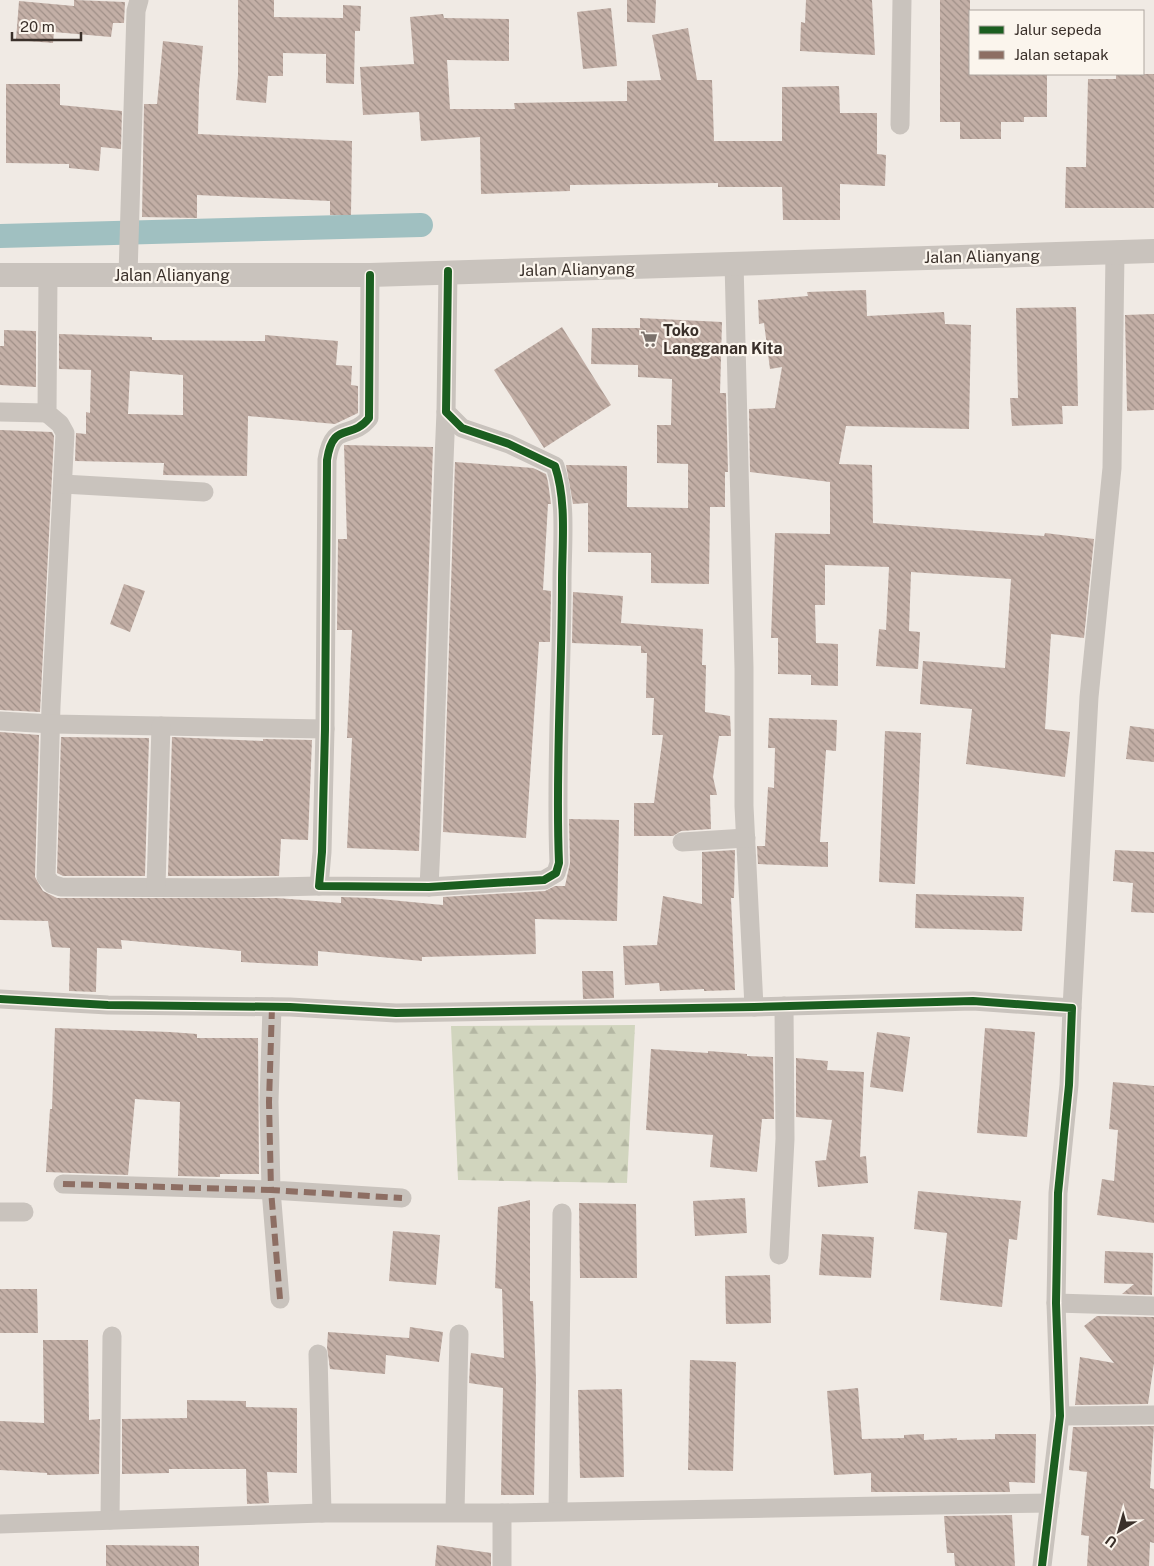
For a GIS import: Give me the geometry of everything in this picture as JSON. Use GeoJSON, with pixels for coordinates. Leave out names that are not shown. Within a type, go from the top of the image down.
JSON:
{"type":"FeatureCollection","features":[{"type":"Feature","properties":{"kind":"street"},"geometry":{"type":"LineString","coordinates":[[129,267],[136,11],[139,0]]}},
{"type":"Feature","properties":{"kind":"street"},"geometry":{"type":"LineString","coordinates":[[900,124],[902,0]]}},
{"type":"Feature","properties":{"kind":"street","name":"Jalan Alianyang"},"geometry":{"type":"LineString","coordinates":[[0,275],[48,274],[129,267],[370,275],[448,271],[610,269],[734,262],[1154,251]]}},
{"type":"Feature","properties":{"kind":"street"},"geometry":{"type":"LineString","coordinates":[[1042,1566],[1060,1416],[1056,1303],[1058,1193],[1070,1085],[1072,1008],[1089,697],[1112,468],[1115,253]]}},
{"type":"Feature","properties":{"kind":"street"},"geometry":{"type":"LineString","coordinates":[[734,262],[744,668],[746,838],[754,1007]]}},
{"type":"Feature","properties":{"kind":"street"},"geometry":{"type":"LineString","coordinates":[[429,888],[437,739],[440,543],[446,412],[448,271]]}},
{"type":"Feature","properties":{"kind":"street"},"geometry":{"type":"LineString","coordinates":[[47,413],[48,274]]}},
{"type":"Feature","properties":{"kind":"street"},"geometry":{"type":"LineString","coordinates":[[319,886],[322,852],[325,730],[327,460],[330,444],[334,437],[363,425],[369,418],[370,275]]}},
{"type":"Feature","properties":{"kind":"street"},"geometry":{"type":"LineString","coordinates":[[0,412],[47,413],[60,424],[65,433],[51,706],[52,724],[46,877],[52,884],[61,887],[156,886],[236,888],[319,886],[429,888],[544,880],[556,873],[559,863],[562,498],[558,476],[555,466],[509,444],[462,428],[446,412]]}},
{"type":"Feature","properties":{"kind":"street"},"geometry":{"type":"LineString","coordinates":[[63,484],[204,492]]}},
{"type":"Feature","properties":{"kind":"street"},"geometry":{"type":"LineString","coordinates":[[0,721],[52,724],[325,730]]}},
{"type":"Feature","properties":{"kind":"street"},"geometry":{"type":"LineString","coordinates":[[156,886],[161,726]]}},
{"type":"Feature","properties":{"kind":"street"},"geometry":{"type":"LineString","coordinates":[[682,842],[746,838]]}},
{"type":"Feature","properties":{"kind":"street"},"geometry":{"type":"LineString","coordinates":[[0,999],[108,1005],[272,1007],[396,1012],[754,1007],[973,1001],[1072,1008]]}},
{"type":"Feature","properties":{"kind":"street"},"geometry":{"type":"LineString","coordinates":[[779,1255],[785,1139],[784,1006]]}},
{"type":"Feature","properties":{"kind":"street"},"geometry":{"type":"LineString","coordinates":[[272,1007],[269,1102],[270,1190],[280,1299]]}},
{"type":"Feature","properties":{"kind":"street"},"geometry":{"type":"LineString","coordinates":[[64,1184],[270,1190],[402,1198]]}},
{"type":"Feature","properties":{"kind":"street"},"geometry":{"type":"LineString","coordinates":[[0,1212],[24,1212]]}},
{"type":"Feature","properties":{"kind":"street"},"geometry":{"type":"LineString","coordinates":[[558,1510],[562,1213]]}},
{"type":"Feature","properties":{"kind":"street"},"geometry":{"type":"LineString","coordinates":[[1056,1303],[1154,1306]]}},
{"type":"Feature","properties":{"kind":"street"},"geometry":{"type":"LineString","coordinates":[[455,1512],[459,1334]]}},
{"type":"Feature","properties":{"kind":"street"},"geometry":{"type":"LineString","coordinates":[[110,1520],[112,1336]]}},
{"type":"Feature","properties":{"kind":"street"},"geometry":{"type":"LineString","coordinates":[[318,1354],[322,1513]]}},
{"type":"Feature","properties":{"kind":"street"},"geometry":{"type":"LineString","coordinates":[[1060,1416],[1154,1415]]}},
{"type":"Feature","properties":{"kind":"street"},"geometry":{"type":"LineString","coordinates":[[0,1524],[322,1513],[502,1513],[558,1510],[1050,1503]]}},
{"type":"Feature","properties":{"kind":"street"},"geometry":{"type":"LineString","coordinates":[[502,1513],[502,1566]]}},
{"type":"Feature","properties":{"kind":"green space"},"geometry":{"type":"Polygon","coordinates":[[[635,1025],[627,1183],[458,1180],[451,1026],[635,1025]]]}},
{"type":"Feature","properties":{"kind":"building"},"geometry":{"type":"Polygon","coordinates":[[[74,0],[125,2],[124,23],[113,23],[111,37],[54,32],[53,43],[16,40],[19,1],[74,6],[74,0]]]}},
{"type":"Feature","properties":{"kind":"building"},"geometry":{"type":"Polygon","coordinates":[[[238,0],[274,0],[274,17],[343,18],[343,5],[361,6],[360,31],[355,31],[354,84],[326,83],[326,54],[283,53],[283,76],[268,76],[266,103],[236,100],[238,0]]]}},
{"type":"Feature","properties":{"kind":"building"},"geometry":{"type":"Polygon","coordinates":[[[627,0],[656,0],[655,23],[627,22],[627,0]]]}},
{"type":"Feature","properties":{"kind":"building"},"geometry":{"type":"Polygon","coordinates":[[[806,0],[872,0],[875,55],[800,51],[801,22],[805,23],[806,0]]]}},
{"type":"Feature","properties":{"kind":"building"},"geometry":{"type":"Polygon","coordinates":[[[940,0],[970,0],[969,75],[1047,75],[1047,117],[1024,117],[1024,122],[1001,122],[1001,139],[960,139],[960,122],[940,122],[940,0]]]}},
{"type":"Feature","properties":{"kind":"building"},"geometry":{"type":"Polygon","coordinates":[[[611,8],[617,66],[583,69],[577,12],[611,8]]]}},
{"type":"Feature","properties":{"kind":"building"},"geometry":{"type":"Polygon","coordinates":[[[443,14],[444,18],[509,19],[509,61],[447,60],[450,109],[515,109],[514,103],[627,101],[627,81],[661,80],[652,35],[688,28],[697,80],[712,80],[714,141],[782,141],[782,87],[839,86],[840,113],[877,113],[877,154],[886,155],[885,186],[840,184],[840,220],[783,220],[782,187],[718,187],[718,183],[570,185],[570,191],[481,194],[480,137],[421,141],[419,112],[363,115],[360,67],[414,64],[410,17],[443,14]]]}},
{"type":"Feature","properties":{"kind":"building"},"geometry":{"type":"Polygon","coordinates":[[[163,41],[203,46],[198,134],[352,141],[351,215],[330,215],[330,201],[197,195],[197,218],[142,217],[144,104],[157,104],[163,41]]]}},
{"type":"Feature","properties":{"kind":"building"},"geometry":{"type":"Polygon","coordinates":[[[1154,74],[1154,208],[1065,208],[1066,167],[1086,167],[1088,79],[1116,79],[1116,75],[1154,74]]]}},
{"type":"Feature","properties":{"kind":"building"},"geometry":{"type":"Polygon","coordinates":[[[6,84],[60,84],[60,105],[122,111],[121,149],[101,147],[99,171],[69,168],[69,164],[6,163],[6,84]]]}},
{"type":"Feature","properties":{"kind":"building"},"geometry":{"type":"Polygon","coordinates":[[[866,290],[867,316],[944,312],[945,324],[971,325],[969,429],[846,426],[839,464],[872,465],[873,523],[1044,536],[1045,533],[1094,539],[1084,638],[1051,634],[1045,729],[1070,732],[1065,777],[966,764],[972,709],[920,704],[923,661],[1005,668],[1011,579],[911,572],[909,631],[920,632],[918,669],[876,666],[879,629],[886,630],[889,567],[825,565],[825,605],[815,605],[816,643],[838,644],[838,686],[811,685],[811,675],[778,674],[778,638],[771,638],[775,533],[830,534],[830,482],[750,472],[749,409],[775,408],[782,367],[770,369],[764,323],[759,324],[758,300],[808,296],[807,292],[866,290]]]}},
{"type":"Feature","properties":{"kind":"building"},"geometry":{"type":"Polygon","coordinates":[[[1076,307],[1078,406],[1062,406],[1063,424],[1012,426],[1010,398],[1018,398],[1016,308],[1076,307]]]}},
{"type":"Feature","properties":{"kind":"building"},"geometry":{"type":"Polygon","coordinates":[[[1154,314],[1154,410],[1127,411],[1125,315],[1154,314]]]}},
{"type":"Feature","properties":{"kind":"building"},"geometry":{"type":"Polygon","coordinates":[[[640,318],[722,322],[720,393],[726,393],[728,472],[725,472],[725,507],[710,507],[709,584],[651,583],[651,553],[588,552],[588,503],[573,504],[566,465],[627,466],[627,507],[688,508],[688,464],[657,463],[657,425],[671,425],[672,379],[638,377],[638,365],[591,364],[592,328],[640,328],[640,318]]]}},
{"type":"Feature","properties":{"kind":"building"},"geometry":{"type":"Polygon","coordinates":[[[562,327],[611,405],[544,448],[494,370],[562,327]]]}},
{"type":"Feature","properties":{"kind":"building"},"geometry":{"type":"Polygon","coordinates":[[[4,330],[36,331],[36,387],[0,385],[0,346],[4,346],[4,330]]]}},
{"type":"Feature","properties":{"kind":"building"},"geometry":{"type":"Polygon","coordinates":[[[59,334],[152,337],[152,340],[265,341],[265,335],[338,341],[336,365],[352,366],[351,385],[358,386],[358,413],[335,424],[248,416],[247,476],[163,475],[164,463],[75,461],[76,433],[86,434],[86,412],[90,413],[91,370],[59,369],[59,334]],[[130,371],[128,414],[183,415],[183,375],[130,371]]]}},
{"type":"Feature","properties":{"kind":"building"},"geometry":{"type":"Polygon","coordinates":[[[0,430],[52,432],[54,436],[40,712],[0,710],[0,430]]]}},
{"type":"Feature","properties":{"kind":"building"},"geometry":{"type":"Polygon","coordinates":[[[344,445],[433,447],[419,851],[347,848],[352,738],[347,738],[352,630],[337,630],[338,539],[347,539],[344,445]]]}},
{"type":"Feature","properties":{"kind":"building"},"geometry":{"type":"Polygon","coordinates":[[[455,462],[533,468],[546,474],[548,482],[551,504],[548,504],[543,590],[551,591],[550,642],[539,642],[526,838],[443,832],[455,462]]]}},
{"type":"Feature","properties":{"kind":"building"},"geometry":{"type":"Polygon","coordinates":[[[124,584],[145,591],[130,632],[110,624],[124,584]]]}},
{"type":"Feature","properties":{"kind":"building"},"geometry":{"type":"Polygon","coordinates":[[[573,592],[623,596],[621,623],[703,629],[702,665],[706,665],[705,712],[730,716],[731,736],[719,736],[713,777],[717,795],[710,795],[711,829],[681,831],[673,836],[634,836],[634,803],[654,803],[663,735],[652,735],[654,698],[646,698],[647,653],[641,653],[641,646],[572,643],[573,592]]]}},
{"type":"Feature","properties":{"kind":"building"},"geometry":{"type":"Polygon","coordinates":[[[769,718],[837,720],[836,751],[826,750],[820,842],[828,842],[828,867],[758,864],[757,846],[765,846],[768,787],[774,788],[775,748],[768,748],[769,718]]]}},
{"type":"Feature","properties":{"kind":"building"},"geometry":{"type":"Polygon","coordinates":[[[1130,726],[1154,729],[1154,762],[1126,759],[1130,726]]]}},
{"type":"Feature","properties":{"kind":"building"},"geometry":{"type":"Polygon","coordinates":[[[885,731],[921,733],[915,884],[879,882],[885,731]]]}},
{"type":"Feature","properties":{"kind":"building"},"geometry":{"type":"Polygon","coordinates":[[[0,732],[39,735],[35,877],[43,891],[57,898],[277,898],[341,903],[341,897],[443,905],[443,897],[545,891],[555,886],[565,886],[570,863],[569,819],[619,820],[617,921],[535,919],[536,954],[422,957],[422,961],[318,951],[318,966],[241,962],[241,951],[121,940],[122,949],[97,948],[96,992],[69,991],[70,948],[52,947],[48,921],[0,920],[0,732]]]}},
{"type":"Feature","properties":{"kind":"building"},"geometry":{"type":"Polygon","coordinates":[[[61,737],[149,738],[145,876],[63,876],[57,873],[61,737]]]}},
{"type":"Feature","properties":{"kind":"building"},"geometry":{"type":"Polygon","coordinates":[[[172,737],[263,741],[263,739],[312,740],[308,840],[281,839],[279,876],[168,876],[172,737]]]}},
{"type":"Feature","properties":{"kind":"building"},"geometry":{"type":"Polygon","coordinates":[[[735,850],[734,898],[731,898],[735,990],[660,991],[659,983],[625,985],[623,946],[657,945],[663,896],[702,904],[702,852],[735,850]]]}},
{"type":"Feature","properties":{"kind":"building"},"geometry":{"type":"Polygon","coordinates":[[[1115,850],[1154,852],[1154,913],[1131,912],[1133,883],[1113,881],[1115,850]]]}},
{"type":"Feature","properties":{"kind":"building"},"geometry":{"type":"Polygon","coordinates":[[[916,894],[1024,897],[1022,931],[915,928],[916,894]]]}},
{"type":"Feature","properties":{"kind":"building"},"geometry":{"type":"Polygon","coordinates":[[[582,971],[613,971],[614,998],[583,999],[582,971]]]}},
{"type":"Feature","properties":{"kind":"building"},"geometry":{"type":"Polygon","coordinates":[[[55,1028],[170,1032],[197,1034],[197,1038],[258,1038],[259,1174],[220,1174],[220,1177],[178,1176],[180,1102],[135,1099],[128,1175],[46,1172],[50,1109],[52,1109],[55,1028]]]}},
{"type":"Feature","properties":{"kind":"building"},"geometry":{"type":"Polygon","coordinates":[[[985,1028],[1035,1032],[1027,1137],[977,1133],[985,1028]]]}},
{"type":"Feature","properties":{"kind":"building"},"geometry":{"type":"Polygon","coordinates":[[[877,1032],[910,1037],[903,1092],[870,1087],[877,1032]]]}},
{"type":"Feature","properties":{"kind":"building"},"geometry":{"type":"Polygon","coordinates":[[[651,1049],[708,1053],[708,1051],[773,1057],[774,1119],[762,1119],[757,1172],[710,1167],[713,1135],[646,1130],[651,1049]]]}},
{"type":"Feature","properties":{"kind":"building"},"geometry":{"type":"Polygon","coordinates":[[[796,1058],[828,1061],[827,1070],[864,1072],[860,1157],[866,1156],[868,1183],[818,1187],[815,1161],[826,1160],[832,1120],[796,1117],[796,1058]]]}},
{"type":"Feature","properties":{"kind":"building"},"geometry":{"type":"Polygon","coordinates":[[[1113,1082],[1154,1086],[1154,1223],[1097,1215],[1102,1179],[1114,1181],[1118,1130],[1109,1129],[1113,1082]]]}},
{"type":"Feature","properties":{"kind":"building"},"geometry":{"type":"Polygon","coordinates":[[[918,1191],[1021,1201],[1017,1240],[1009,1239],[1002,1307],[940,1300],[947,1233],[914,1229],[918,1191]]]}},
{"type":"Feature","properties":{"kind":"building"},"geometry":{"type":"Polygon","coordinates":[[[745,1198],[747,1233],[695,1236],[693,1201],[745,1198]]]}},
{"type":"Feature","properties":{"kind":"building"},"geometry":{"type":"Polygon","coordinates":[[[530,1200],[530,1301],[533,1301],[536,1379],[534,1495],[501,1495],[503,1388],[469,1383],[470,1363],[471,1353],[504,1358],[502,1289],[495,1288],[498,1207],[530,1200]]]}},
{"type":"Feature","properties":{"kind":"building"},"geometry":{"type":"Polygon","coordinates":[[[579,1203],[636,1204],[637,1278],[580,1278],[579,1203]]]}},
{"type":"Feature","properties":{"kind":"building"},"geometry":{"type":"Polygon","coordinates":[[[393,1231],[440,1235],[436,1285],[389,1281],[393,1231]]]}},
{"type":"Feature","properties":{"kind":"building"},"geometry":{"type":"Polygon","coordinates":[[[822,1234],[874,1237],[871,1278],[819,1275],[822,1234]]]}},
{"type":"Feature","properties":{"kind":"building"},"geometry":{"type":"Polygon","coordinates":[[[1105,1251],[1153,1253],[1152,1295],[1122,1294],[1134,1284],[1104,1283],[1105,1251]]]}},
{"type":"Feature","properties":{"kind":"building"},"geometry":{"type":"Polygon","coordinates":[[[770,1275],[771,1323],[726,1324],[725,1276],[770,1275]]]}},
{"type":"Feature","properties":{"kind":"building"},"geometry":{"type":"Polygon","coordinates":[[[0,1289],[37,1289],[38,1333],[0,1333],[0,1289]]]}},
{"type":"Feature","properties":{"kind":"building"},"geometry":{"type":"Polygon","coordinates":[[[1097,1316],[1154,1317],[1154,1363],[1148,1404],[1075,1405],[1080,1357],[1114,1363],[1084,1326],[1097,1316]]]}},
{"type":"Feature","properties":{"kind":"building"},"geometry":{"type":"Polygon","coordinates":[[[410,1327],[443,1332],[439,1362],[386,1355],[385,1374],[330,1369],[327,1347],[328,1332],[409,1338],[410,1327]]]}},
{"type":"Feature","properties":{"kind":"building"},"geometry":{"type":"Polygon","coordinates":[[[43,1340],[88,1340],[89,1420],[100,1419],[99,1474],[47,1475],[47,1473],[0,1470],[0,1421],[44,1423],[43,1340]]]}},
{"type":"Feature","properties":{"kind":"building"},"geometry":{"type":"Polygon","coordinates":[[[690,1360],[736,1362],[733,1471],[688,1470],[690,1360]]]}},
{"type":"Feature","properties":{"kind":"building"},"geometry":{"type":"Polygon","coordinates":[[[858,1388],[862,1439],[904,1438],[904,1435],[924,1434],[924,1440],[957,1438],[957,1440],[995,1439],[995,1434],[1036,1434],[1035,1483],[1009,1482],[1010,1492],[871,1492],[871,1473],[834,1475],[827,1391],[858,1388]]]}},
{"type":"Feature","properties":{"kind":"building"},"geometry":{"type":"Polygon","coordinates":[[[622,1389],[624,1477],[580,1478],[578,1390],[622,1389]]]}},
{"type":"Feature","properties":{"kind":"building"},"geometry":{"type":"Polygon","coordinates":[[[187,1400],[246,1401],[246,1407],[297,1408],[297,1473],[267,1472],[269,1503],[247,1504],[246,1469],[169,1469],[169,1473],[122,1474],[122,1419],[187,1418],[187,1400]]]}},
{"type":"Feature","properties":{"kind":"building"},"geometry":{"type":"Polygon","coordinates":[[[1154,1426],[1150,1488],[1154,1489],[1154,1543],[1150,1542],[1149,1566],[1087,1566],[1089,1536],[1081,1535],[1087,1472],[1069,1470],[1073,1427],[1154,1426]]]}},
{"type":"Feature","properties":{"kind":"building"},"geometry":{"type":"Polygon","coordinates":[[[1012,1515],[1015,1566],[955,1566],[954,1553],[947,1553],[944,1516],[1012,1515]]]}},
{"type":"Feature","properties":{"kind":"building"},"geometry":{"type":"Polygon","coordinates":[[[106,1545],[199,1546],[199,1566],[106,1566],[106,1545]]]}},
{"type":"Feature","properties":{"kind":"building"},"geometry":{"type":"Polygon","coordinates":[[[437,1545],[491,1553],[491,1566],[435,1566],[437,1545]]]}},
{"type":"Feature","properties":{"kind":"waterway"},"geometry":{"type":"LineString","coordinates":[[0,236],[421,225]]}},
{"type":"Feature","properties":{"kind":"marked path"},"geometry":{"type":"LineString","coordinates":[[272,1007],[269,1102],[271,1190],[402,1198]]}},
{"type":"Feature","properties":{"kind":"marked path"},"geometry":{"type":"LineString","coordinates":[[63,1184],[271,1190],[280,1299]]}},
{"type":"Feature","properties":{"kind":"cycle path"},"geometry":{"type":"LineString","coordinates":[[370,275],[369,418],[356,429],[338,435],[330,448],[327,460],[325,729],[322,852],[319,886],[429,887],[544,880],[556,873],[559,863],[558,758],[563,538],[559,480],[555,466],[509,444],[462,428],[446,412],[448,271]]}},
{"type":"Feature","properties":{"kind":"cycle path"},"geometry":{"type":"LineString","coordinates":[[0,999],[108,1005],[290,1007],[396,1013],[973,1001],[1072,1008],[1069,1085],[1058,1193],[1056,1303],[1060,1416],[1042,1566]]}},
{"type":"Feature","properties":{"kind":"place","name":"Toko Langganan Kita"},"geometry":{"type":"Point","coordinates":[649,339]}}]}
